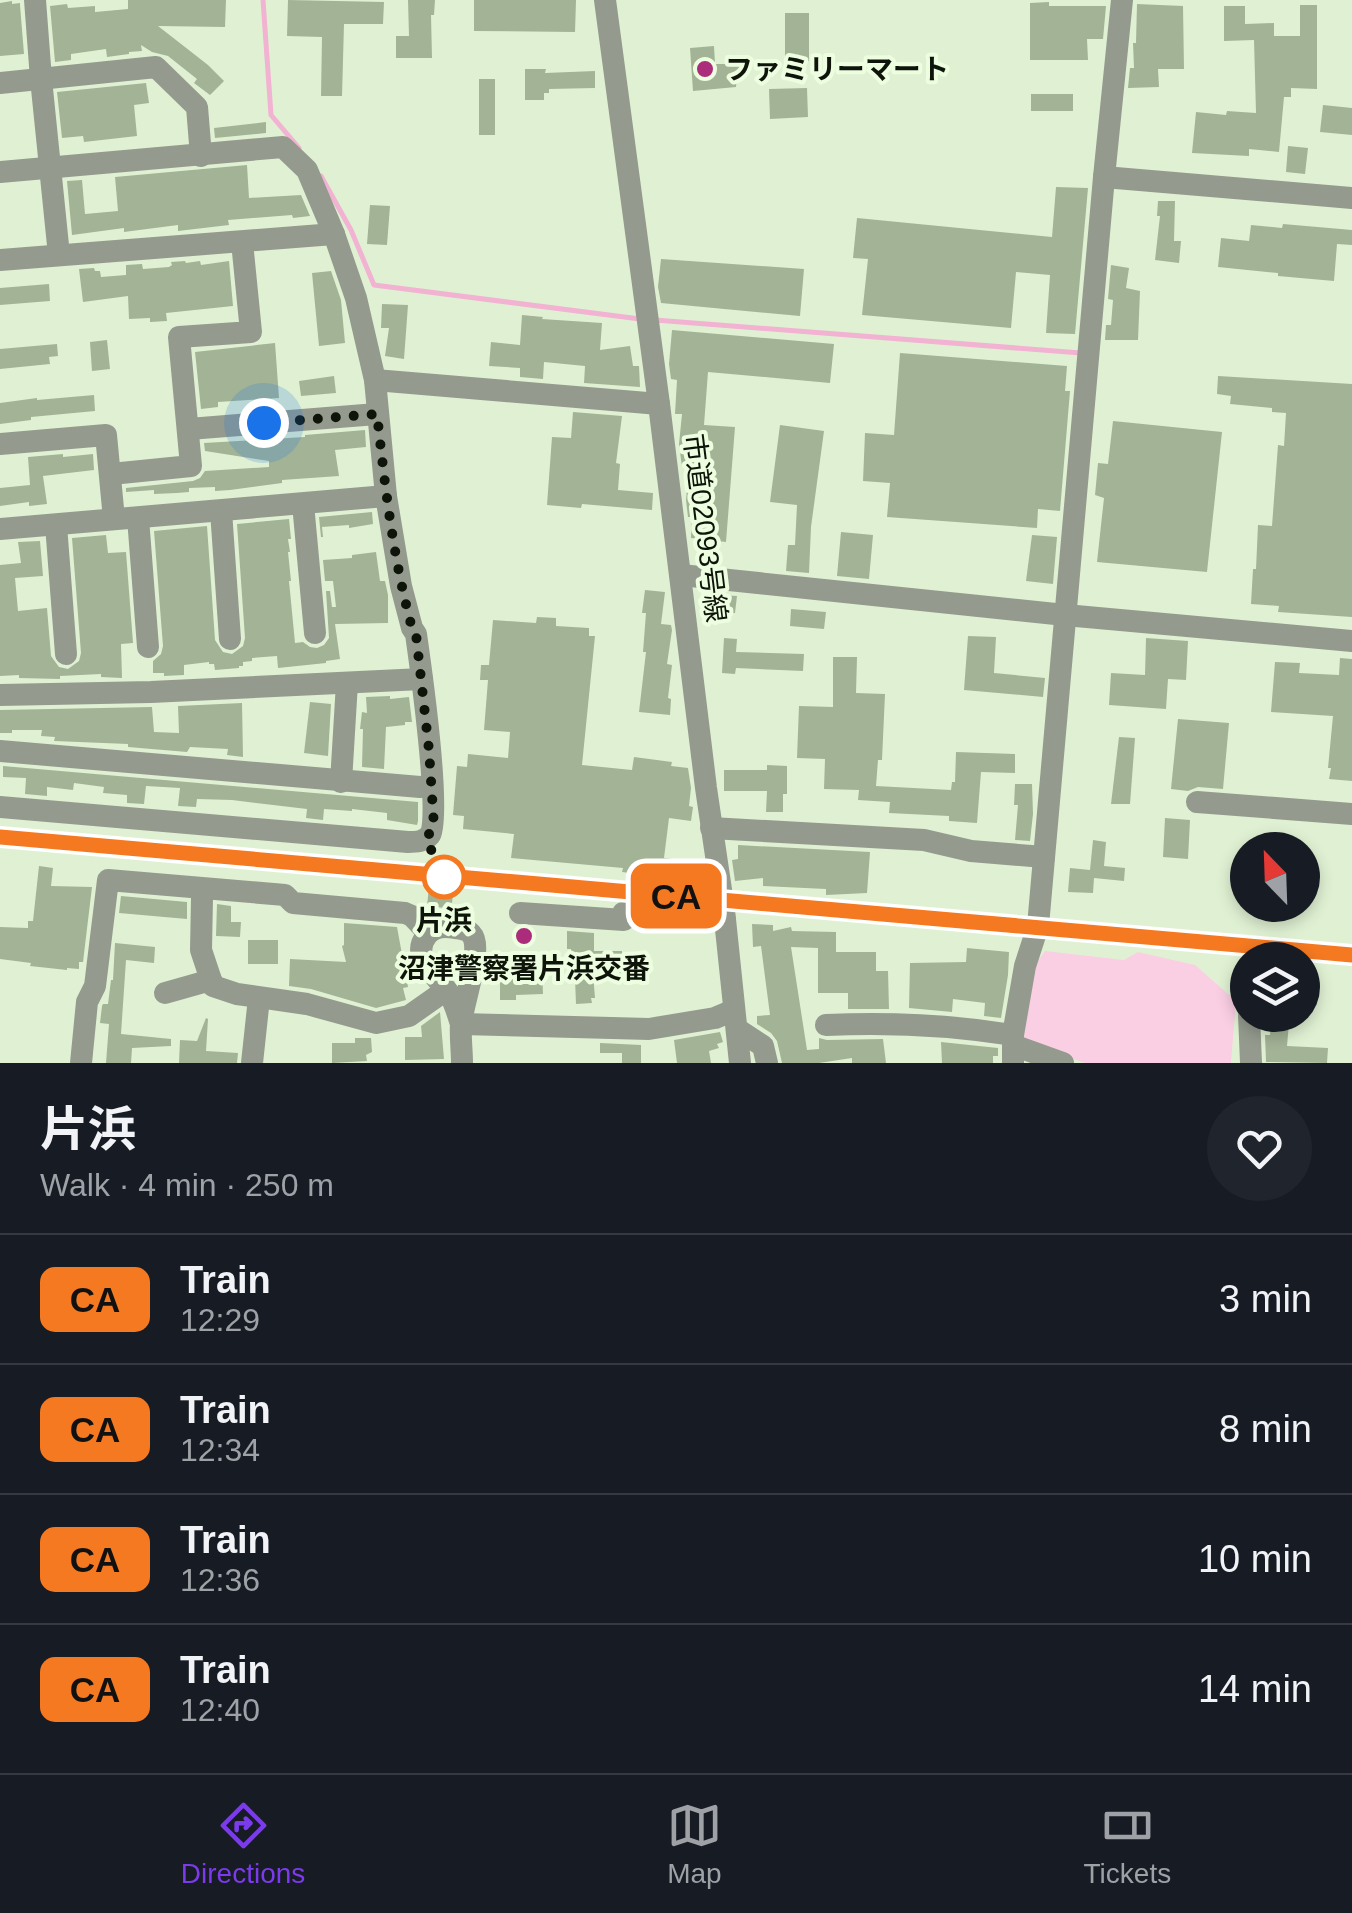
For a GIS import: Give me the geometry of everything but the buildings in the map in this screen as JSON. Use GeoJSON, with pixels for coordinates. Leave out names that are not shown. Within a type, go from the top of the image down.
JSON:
{"type":"FeatureCollection","features":[{"type":"Feature","properties":{"kind":"street"},"geometry":{"type":"LineString","coordinates":[[35,0],[59,255]]}},
{"type":"Feature","properties":{"kind":"street","name":"市道02093号線"},"geometry":{"type":"LineString","coordinates":[[605,0],[740,1063]]}},
{"type":"Feature","properties":{"kind":"street"},"geometry":{"type":"LineString","coordinates":[[1013,1048],[1025,966],[1038,932],[1122,0]]}},
{"type":"Feature","properties":{"kind":"street"},"geometry":{"type":"LineString","coordinates":[[0,83],[156,67],[197,106],[201,156]]}},
{"type":"Feature","properties":{"kind":"street"},"geometry":{"type":"LineString","coordinates":[[0,172],[283,148],[307,170],[356,298],[375,380],[386,496],[422,679],[434,826],[431,834],[418,842],[0,807]]}},
{"type":"Feature","properties":{"kind":"street"},"geometry":{"type":"LineString","coordinates":[[1104,177],[1352,198]]}},
{"type":"Feature","properties":{"kind":"street"},"geometry":{"type":"LineString","coordinates":[[0,260],[334,234]]}},
{"type":"Feature","properties":{"kind":"street"},"geometry":{"type":"LineString","coordinates":[[111,474],[191,466],[180,337],[251,332],[242,242]]}},
{"type":"Feature","properties":{"kind":"street"},"geometry":{"type":"LineString","coordinates":[[375,380],[659,404]]}},
{"type":"Feature","properties":{"kind":"street"},"geometry":{"type":"LineString","coordinates":[[189,429],[377,414]]}},
{"type":"Feature","properties":{"kind":"street"},"geometry":{"type":"LineString","coordinates":[[0,444],[106,435],[111,474],[126,519],[148,647]]}},
{"type":"Feature","properties":{"kind":"street"},"geometry":{"type":"LineString","coordinates":[[0,530],[386,496]]}},
{"type":"Feature","properties":{"kind":"street"},"geometry":{"type":"LineString","coordinates":[[304,504],[315,633]]}},
{"type":"Feature","properties":{"kind":"street"},"geometry":{"type":"LineString","coordinates":[[221,511],[230,639]]}},
{"type":"Feature","properties":{"kind":"street"},"geometry":{"type":"LineString","coordinates":[[56,525],[66,654]]}},
{"type":"Feature","properties":{"kind":"street"},"geometry":{"type":"LineString","coordinates":[[680,575],[1352,641]]}},
{"type":"Feature","properties":{"kind":"street"},"geometry":{"type":"LineString","coordinates":[[0,695],[422,679]]}},
{"type":"Feature","properties":{"kind":"street"},"geometry":{"type":"LineString","coordinates":[[341,782],[348,683]]}},
{"type":"Feature","properties":{"kind":"street"},"geometry":{"type":"LineString","coordinates":[[0,751],[341,782],[432,786]]}},
{"type":"Feature","properties":{"kind":"street"},"geometry":{"type":"LineString","coordinates":[[1197,802],[1352,814]]}},
{"type":"Feature","properties":{"kind":"street"},"geometry":{"type":"LineString","coordinates":[[711,828],[924,840],[971,851],[1044,857]]}},
{"type":"Feature","properties":{"kind":"street"},"geometry":{"type":"LineString","coordinates":[[80,1063],[87,1002],[95,986],[108,880],[286,895],[292,902],[405,913],[428,933]]}},
{"type":"Feature","properties":{"kind":"street"},"geometry":{"type":"LineString","coordinates":[[202,898],[201,950],[214,986],[259,998],[307,1004],[376,1023],[409,1016],[446,990]]}},
{"type":"Feature","properties":{"kind":"street"},"geometry":{"type":"LineString","coordinates":[[520,914],[624,920],[623,913],[724,920]]}},
{"type":"Feature","properties":{"kind":"street"},"geometry":{"type":"LineString","coordinates":[[461,1024],[450,994],[422,957],[422,942],[428,933],[442,927],[468,930],[475,948],[461,1024],[462,1063]]}},
{"type":"Feature","properties":{"kind":"street"},"geometry":{"type":"LineString","coordinates":[[164,993],[211,980]]}},
{"type":"Feature","properties":{"kind":"street"},"geometry":{"type":"LineString","coordinates":[[252,1063],[259,998]]}},
{"type":"Feature","properties":{"kind":"street"},"geometry":{"type":"LineString","coordinates":[[461,1024],[650,1029],[716,1018],[735,1019],[762,1046],[767,1063]]}},
{"type":"Feature","properties":{"kind":"street"},"geometry":{"type":"LineString","coordinates":[[826,1025],[881,1022],[979,1030],[1013,1048],[1063,1063]]}},
{"type":"Feature","properties":{"kind":"street"},"geometry":{"type":"LineString","coordinates":[[1249,1032],[1251,1063]]}},
{"type":"Feature","properties":{"kind":"shaded area"},"geometry":{"type":"Polygon","coordinates":[[[1045,951],[1124,960],[1138,952],[1195,965],[1230,996],[1231,1063],[1085,1063],[1019,1040],[1030,972],[1045,951]]]}},
{"type":"Feature","properties":{"kind":"waterway"},"geometry":{"type":"LineString","coordinates":[[263,0],[271,115],[299,148]]}},
{"type":"Feature","properties":{"kind":"waterway"},"geometry":{"type":"LineString","coordinates":[[321,176],[351,230],[374,285],[640,319]]}},
{"type":"Feature","properties":{"kind":"waterway"},"geometry":{"type":"LineString","coordinates":[[655,320],[1081,353]]}},
{"type":"Feature","properties":{"kind":"railway"},"geometry":{"type":"LineString","coordinates":[[0,837],[1352,955]]}},
{"type":"Feature","properties":{"kind":"train","name":"CA"},"geometry":{"type":"LineString","coordinates":[[0,837],[1352,955]]}},
{"type":"Feature","properties":{"kind":"place","name":"ファミリーマート"},"geometry":{"type":"Point","coordinates":[705,69]}},
{"type":"Feature","properties":{"kind":"place","name":"片浜"},"geometry":{"type":"Point","coordinates":[444,877]}},
{"type":"Feature","properties":{"kind":"place","name":"沼津警察署片浜交番"},"geometry":{"type":"Point","coordinates":[524,936]}},
{"type":"Feature","properties":{"kind":"route"},"geometry":{"type":"LineString","coordinates":[[264,423],[377,414],[401,586],[416,634],[422,679],[434,826],[426,839],[444,877]]}}]}
